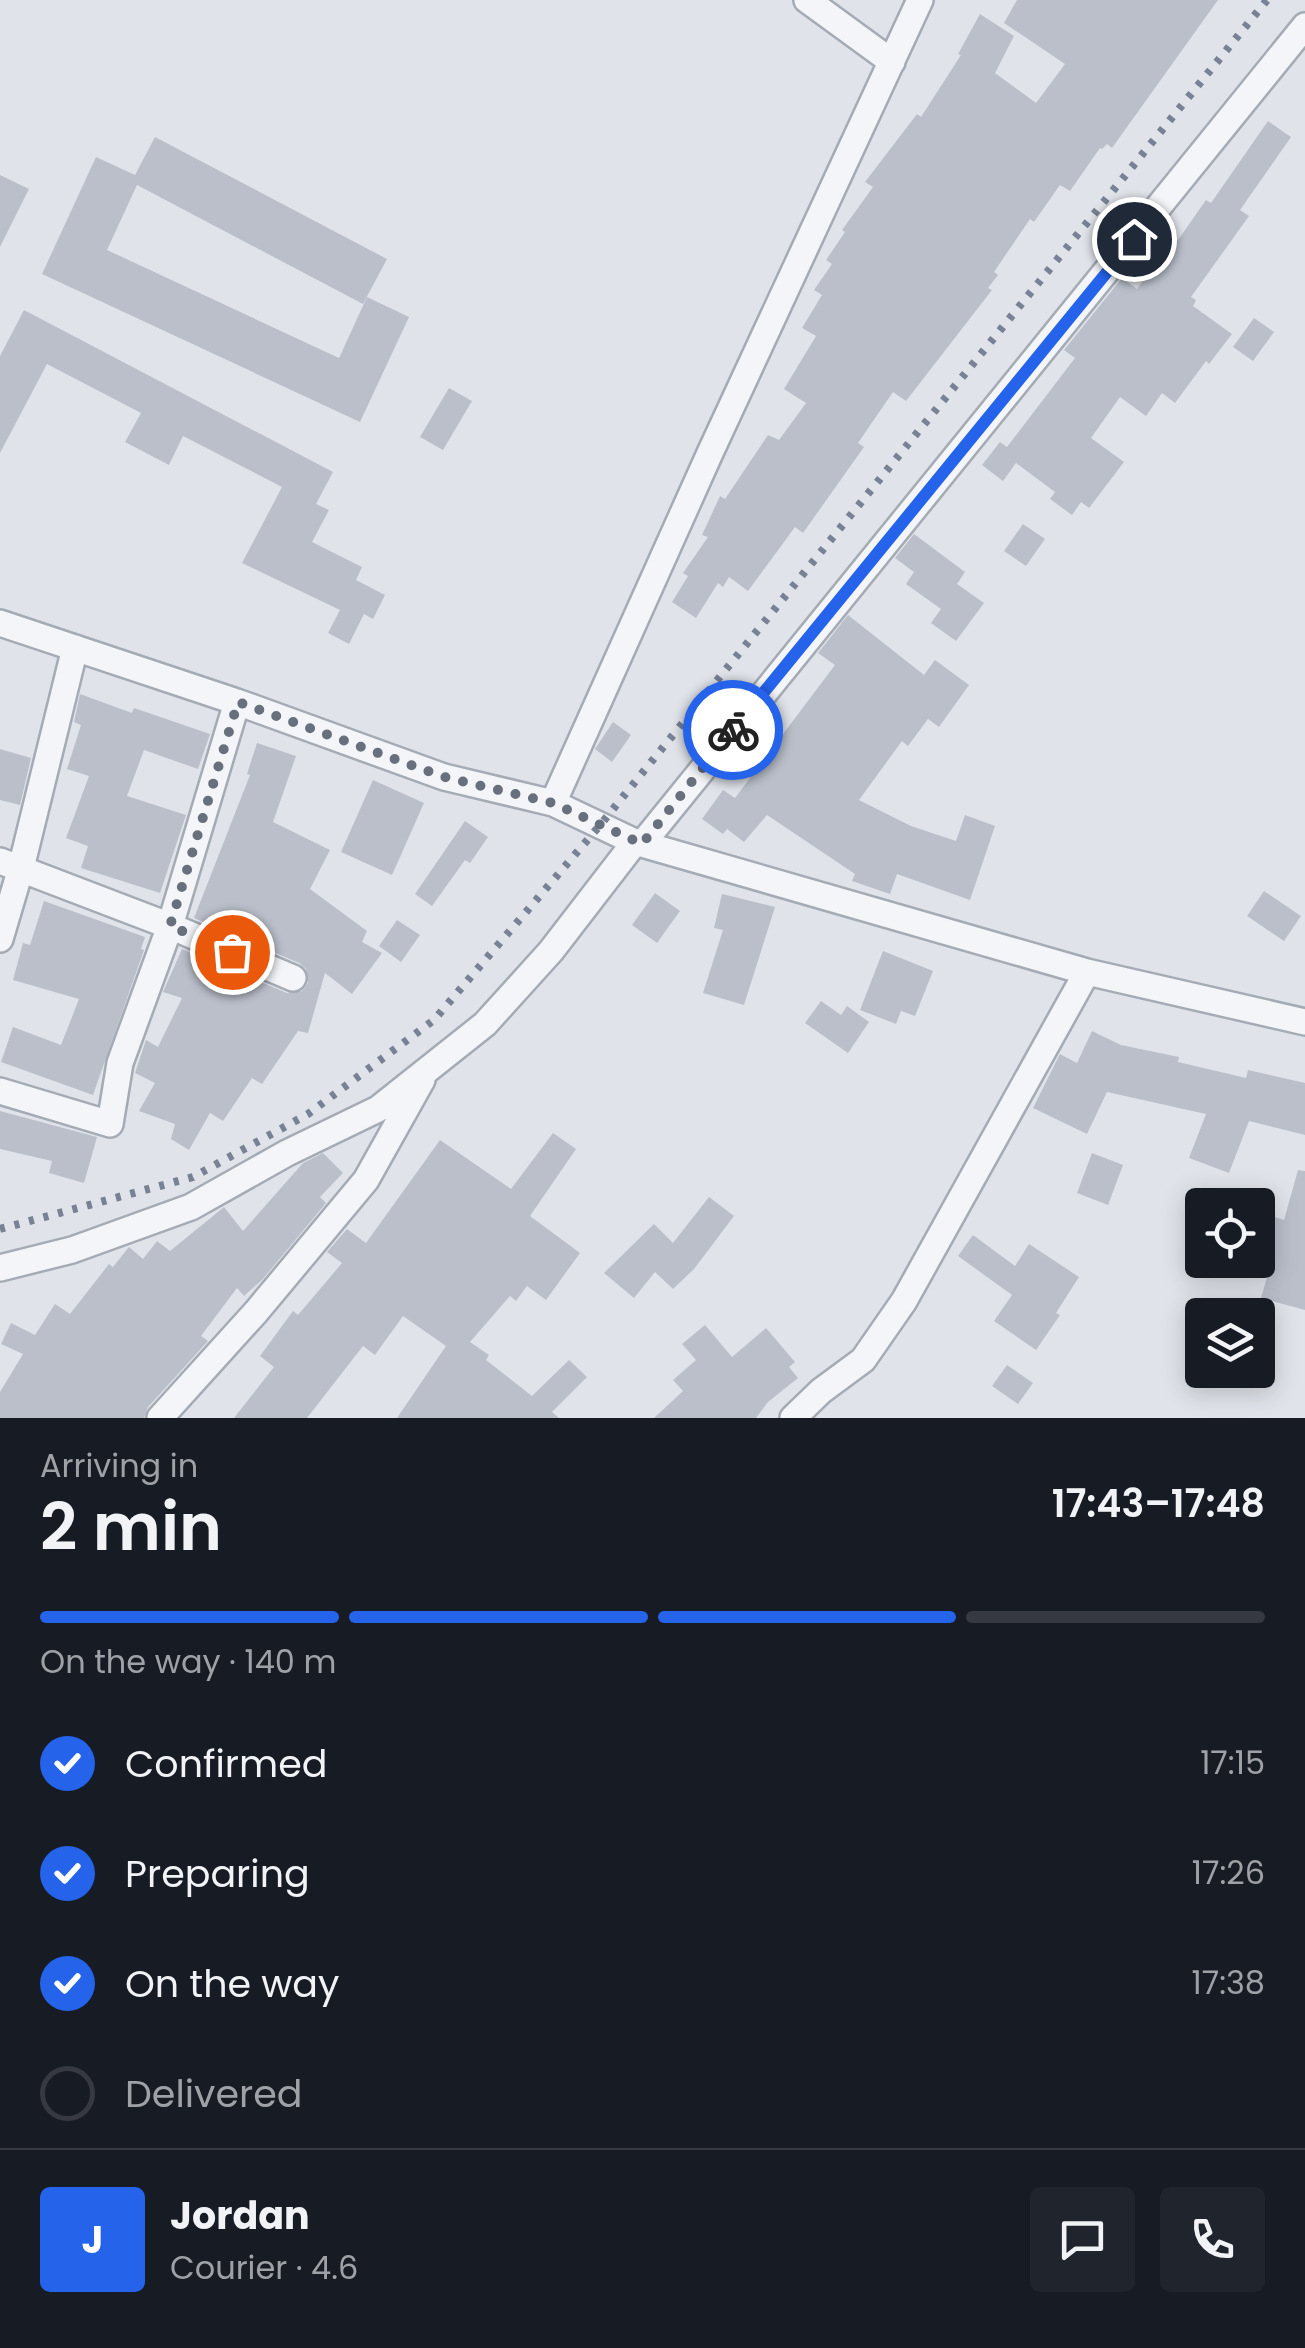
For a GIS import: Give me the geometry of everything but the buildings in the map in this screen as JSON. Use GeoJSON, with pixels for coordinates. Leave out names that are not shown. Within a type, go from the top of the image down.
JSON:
{"type":"FeatureCollection","features":[{"type":"Feature","properties":{"kind":"street"},"geometry":{"type":"LineString","coordinates":[[807,0],[892,62]]}},
{"type":"Feature","properties":{"kind":"street"},"geometry":{"type":"LineString","coordinates":[[553,803],[920,0]]}},
{"type":"Feature","properties":{"kind":"street"},"geometry":{"type":"LineString","coordinates":[[0,1268],[72,1250],[191,1207],[378,1109],[485,1024],[551,950],[1305,26]]}},
{"type":"Feature","properties":{"kind":"street"},"geometry":{"type":"LineString","coordinates":[[0,623],[238,702],[444,777],[553,803],[638,843],[1087,972],[1305,1022]]}},
{"type":"Feature","properties":{"kind":"street"},"geometry":{"type":"LineString","coordinates":[[0,940],[11,865],[75,648]]}},
{"type":"Feature","properties":{"kind":"street"},"geometry":{"type":"LineString","coordinates":[[0,1091],[110,1124],[120,1063],[170,926],[238,702]]}},
{"type":"Feature","properties":{"kind":"street"},"geometry":{"type":"LineString","coordinates":[[11,865],[293,978]]}},
{"type":"Feature","properties":{"kind":"street"},"geometry":{"type":"LineString","coordinates":[[793,1418],[820,1390],[863,1360],[904,1301],[1087,972]]}},
{"type":"Feature","properties":{"kind":"street"},"geometry":{"type":"LineString","coordinates":[[160,1418],[256,1312],[366,1180],[427,1071]]}},
{"type":"Feature","properties":{"kind":"railway"},"geometry":{"type":"LineString","coordinates":[[0,1229],[193,1177],[308,1114],[434,1020],[601,824],[1267,0]]}},
{"type":"Feature","properties":{"kind":"way so far"},"geometry":{"type":"LineString","coordinates":[[232,952],[170,926],[238,702],[444,777],[553,803],[642,844],[733,730]]}},
{"type":"Feature","properties":{"kind":"route"},"geometry":{"type":"LineString","coordinates":[[733,730],[1134,239]]}}]}
